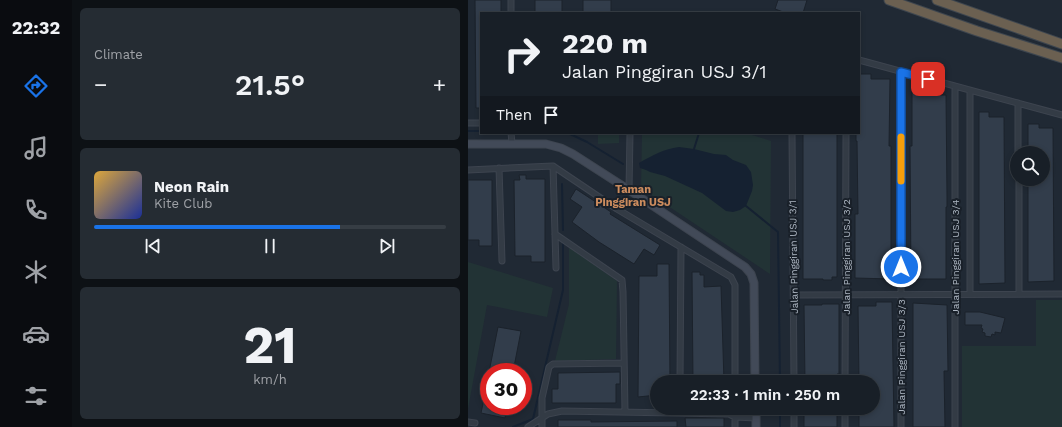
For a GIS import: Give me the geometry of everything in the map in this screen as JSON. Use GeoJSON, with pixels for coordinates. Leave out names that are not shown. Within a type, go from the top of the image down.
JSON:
{"type":"FeatureCollection","features":[{"type":"Feature","properties":{"kind":"highway"},"geometry":{"type":"LineString","coordinates":[[888,0],[977,31],[1062,58]]}},
{"type":"Feature","properties":{"kind":"highway"},"geometry":{"type":"LineString","coordinates":[[937,0],[1062,43]]}},
{"type":"Feature","properties":{"kind":"street"},"geometry":{"type":"LineString","coordinates":[[510,0],[511,12]]}},
{"type":"Feature","properties":{"kind":"street"},"geometry":{"type":"LineString","coordinates":[[860,60],[1062,115]]}},
{"type":"Feature","properties":{"kind":"street","name":"Jalan Pinggiran USJ 3/3"},"geometry":{"type":"LineString","coordinates":[[901,72],[901,427]]}},
{"type":"Feature","properties":{"kind":"street","name":"Jalan Pinggiran USJ 3/4"},"geometry":{"type":"LineString","coordinates":[[955,86],[955,427]]}},
{"type":"Feature","properties":{"kind":"street","name":"Jalan Pinggiran USJ 3/4"},"geometry":{"type":"LineString","coordinates":[[970,90],[970,294]]}},
{"type":"Feature","properties":{"kind":"street"},"geometry":{"type":"LineString","coordinates":[[1018,103],[1018,146]]}},
{"type":"Feature","properties":{"kind":"street"},"geometry":{"type":"LineString","coordinates":[[468,123],[480,122]]}},
{"type":"Feature","properties":{"kind":"street"},"geometry":{"type":"LineString","coordinates":[[511,134],[512,144]]}},
{"type":"Feature","properties":{"kind":"street"},"geometry":{"type":"LineString","coordinates":[[629,190],[630,134]]}},
{"type":"Feature","properties":{"kind":"street","name":"Jalan Pinggiran USJ 3/1"},"geometry":{"type":"LineString","coordinates":[[792,134],[794,375]]}},
{"type":"Feature","properties":{"kind":"street","name":"Jalan Pinggiran USJ 3/2"},"geometry":{"type":"LineString","coordinates":[[845,375],[846,134]]}},
{"type":"Feature","properties":{"kind":"street"},"geometry":{"type":"LineString","coordinates":[[468,144],[546,144],[561,148],[573,154],[629,190],[745,267],[751,274],[754,283],[755,375]]}},
{"type":"Feature","properties":{"kind":"street"},"geometry":{"type":"LineString","coordinates":[[553,166],[556,268]]}},
{"type":"Feature","properties":{"kind":"street"},"geometry":{"type":"LineString","coordinates":[[468,170],[553,166],[617,208],[732,277],[735,285],[735,375]]}},
{"type":"Feature","properties":{"kind":"street"},"geometry":{"type":"LineString","coordinates":[[500,168],[502,261]]}},
{"type":"Feature","properties":{"kind":"street"},"geometry":{"type":"LineString","coordinates":[[1019,186],[1019,294]]}},
{"type":"Feature","properties":{"kind":"street"},"geometry":{"type":"LineString","coordinates":[[555,234],[622,280],[625,412]]}},
{"type":"Feature","properties":{"kind":"street"},"geometry":{"type":"LineString","coordinates":[[680,375],[681,247]]}},
{"type":"Feature","properties":{"kind":"street"},"geometry":{"type":"LineString","coordinates":[[794,295],[1062,294]]}},
{"type":"Feature","properties":{"kind":"street"},"geometry":{"type":"LineString","coordinates":[[542,427],[542,398],[549,367],[553,364],[624,363]]}},
{"type":"Feature","properties":{"kind":"street"},"geometry":{"type":"LineString","coordinates":[[528,427],[548,414],[562,411],[650,412]]}},
{"type":"Feature","properties":{"kind":"street"},"geometry":{"type":"LineString","coordinates":[[735,415],[735,427]]}},
{"type":"Feature","properties":{"kind":"street"},"geometry":{"type":"LineString","coordinates":[[756,415],[756,427]]}},
{"type":"Feature","properties":{"kind":"street"},"geometry":{"type":"LineString","coordinates":[[794,415],[794,427]]}},
{"type":"Feature","properties":{"kind":"street"},"geometry":{"type":"LineString","coordinates":[[845,415],[845,427]]}},
{"type":"Feature","properties":{"kind":"street"},"geometry":{"type":"LineString","coordinates":[[468,422],[475,423]]}},
{"type":"Feature","properties":{"kind":"shaded area"},"geometry":{"type":"Polygon","coordinates":[[[598,134],[619,134],[619,143],[598,144],[598,134]]]}},
{"type":"Feature","properties":{"kind":"shaded area"},"geometry":{"type":"Polygon","coordinates":[[[642,134],[749,134],[771,141],[770,274],[641,188],[642,134]]]}},
{"type":"Feature","properties":{"kind":"shaded area"},"geometry":{"type":"Polygon","coordinates":[[[569,247],[617,281],[616,359],[555,361],[569,304],[569,247]]]}},
{"type":"Feature","properties":{"kind":"shaded area"},"geometry":{"type":"Polygon","coordinates":[[[468,262],[553,288],[547,317],[487,305],[468,409],[468,262]]]}},
{"type":"Feature","properties":{"kind":"shaded area"},"geometry":{"type":"Polygon","coordinates":[[[1036,300],[1062,300],[1062,427],[962,427],[962,346],[1036,346],[1036,300]]]}},
{"type":"Feature","properties":{"kind":"water"},"geometry":{"type":"Polygon","coordinates":[[[679,147],[726,155],[733,160],[746,165],[751,172],[753,185],[746,206],[733,212],[726,211],[702,193],[665,176],[640,168],[639,163],[649,157],[663,151],[679,147]]]}},
{"type":"Feature","properties":{"kind":"building"},"geometry":{"type":"Polygon","coordinates":[[[475,0],[501,0],[501,12],[480,12],[480,108],[476,108],[475,0]]]}},
{"type":"Feature","properties":{"kind":"building"},"geometry":{"type":"Polygon","coordinates":[[[535,0],[562,0],[562,12],[535,12],[535,0]]]}},
{"type":"Feature","properties":{"kind":"building"},"geometry":{"type":"Polygon","coordinates":[[[583,0],[611,0],[611,12],[583,12],[583,0]]]}},
{"type":"Feature","properties":{"kind":"building"},"geometry":{"type":"Polygon","coordinates":[[[778,0],[807,0],[803,12],[783,12],[775,9],[778,0]]]}},
{"type":"Feature","properties":{"kind":"building"},"geometry":{"type":"Polygon","coordinates":[[[860,74],[871,74],[871,79],[890,79],[889,146],[891,146],[891,279],[855,278],[855,214],[858,214],[856,134],[860,134],[860,74]]]}},
{"type":"Feature","properties":{"kind":"building"},"geometry":{"type":"Polygon","coordinates":[[[912,90],[925,90],[925,95],[946,95],[946,279],[911,279],[910,146],[912,146],[912,90]]]}},
{"type":"Feature","properties":{"kind":"building"},"geometry":{"type":"Polygon","coordinates":[[[979,112],[989,112],[989,117],[1004,117],[1005,283],[979,284],[979,112]]]}},
{"type":"Feature","properties":{"kind":"building"},"geometry":{"type":"Polygon","coordinates":[[[1028,124],[1039,124],[1039,128],[1053,128],[1054,281],[1028,282],[1028,186],[1050,186],[1050,146],[1028,146],[1028,124]]]}},
{"type":"Feature","properties":{"kind":"building"},"geometry":{"type":"Polygon","coordinates":[[[803,134],[837,134],[837,277],[832,277],[832,280],[803,279],[803,134]]]}},
{"type":"Feature","properties":{"kind":"building"},"geometry":{"type":"Polygon","coordinates":[[[519,175],[526,175],[526,179],[545,179],[545,262],[531,262],[531,256],[515,256],[514,180],[520,180],[519,175]]]}},
{"type":"Feature","properties":{"kind":"building"},"geometry":{"type":"Polygon","coordinates":[[[468,180],[492,180],[492,246],[479,246],[479,240],[468,240],[468,180]]]}},
{"type":"Feature","properties":{"kind":"building"},"geometry":{"type":"Polygon","coordinates":[[[576,189],[611,212],[610,214],[660,245],[654,255],[644,249],[634,264],[599,242],[572,222],[582,207],[570,199],[576,189]]]}},
{"type":"Feature","properties":{"kind":"building"},"geometry":{"type":"Polygon","coordinates":[[[657,264],[669,264],[670,375],[650,375],[650,396],[638,397],[639,276],[657,276],[657,264]]]}},
{"type":"Feature","properties":{"kind":"building"},"geometry":{"type":"Polygon","coordinates":[[[692,272],[700,272],[700,275],[704,275],[704,287],[721,286],[724,375],[693,375],[692,272]]]}},
{"type":"Feature","properties":{"kind":"building"},"geometry":{"type":"Polygon","coordinates":[[[876,302],[892,302],[894,427],[859,427],[859,415],[880,415],[880,375],[859,375],[858,306],[876,306],[876,302]]]}},
{"type":"Feature","properties":{"kind":"building"},"geometry":{"type":"Polygon","coordinates":[[[913,303],[947,305],[948,371],[944,371],[945,427],[913,427],[913,303]]]}},
{"type":"Feature","properties":{"kind":"building"},"geometry":{"type":"Polygon","coordinates":[[[839,304],[839,374],[805,375],[804,305],[839,304]]]}},
{"type":"Feature","properties":{"kind":"building"},"geometry":{"type":"Polygon","coordinates":[[[965,312],[980,312],[1005,318],[1001,333],[995,332],[995,335],[992,334],[991,337],[985,336],[985,333],[982,332],[982,325],[965,325],[965,312]]]}},
{"type":"Feature","properties":{"kind":"building"},"geometry":{"type":"Polygon","coordinates":[[[498,327],[521,331],[515,363],[491,363],[498,327]]]}},
{"type":"Feature","properties":{"kind":"building"},"geometry":{"type":"Polygon","coordinates":[[[620,372],[620,384],[616,384],[616,403],[552,403],[552,389],[558,389],[558,373],[620,372]]]}},
{"type":"Feature","properties":{"kind":"building"},"geometry":{"type":"Polygon","coordinates":[[[491,415],[506,415],[505,418],[491,415]]]}},
{"type":"Feature","properties":{"kind":"building"},"geometry":{"type":"Polygon","coordinates":[[[804,415],[837,415],[837,427],[804,427],[804,415]]]}},
{"type":"Feature","properties":{"kind":"building"},"geometry":{"type":"Polygon","coordinates":[[[685,418],[724,418],[724,427],[686,427],[685,418]]]}},
{"type":"Feature","properties":{"kind":"building"},"geometry":{"type":"Polygon","coordinates":[[[558,420],[591,420],[591,422],[677,421],[677,427],[558,427],[558,420]]]}},
{"type":"Feature","properties":{"kind":"waterway"},"geometry":{"type":"LineString","coordinates":[[468,131],[480,131]]}},
{"type":"Feature","properties":{"kind":"waterway"},"geometry":{"type":"LineString","coordinates":[[570,134],[587,142],[623,164]]}},
{"type":"Feature","properties":{"kind":"waterway"},"geometry":{"type":"LineString","coordinates":[[694,149],[699,134]]}},
{"type":"Feature","properties":{"kind":"waterway"},"geometry":{"type":"LineString","coordinates":[[562,184],[563,230]]}},
{"type":"Feature","properties":{"kind":"waterway"},"geometry":{"type":"LineString","coordinates":[[746,206],[778,232],[780,375]]}},
{"type":"Feature","properties":{"kind":"waterway"},"geometry":{"type":"LineString","coordinates":[[513,427],[533,419],[563,290],[563,243]]}},
{"type":"Feature","properties":{"kind":"waterway"},"geometry":{"type":"LineString","coordinates":[[780,415],[780,427]]}},
{"type":"Feature","properties":{"kind":"slow traffic"},"geometry":{"type":"LineString","coordinates":[[901,137],[901,181]]}},
{"type":"Feature","properties":{"kind":"district","name":"Taman Pinggiran USJ"},"geometry":{"type":"Point","coordinates":[633,195]}},
{"type":"Feature","properties":{"kind":"route"},"geometry":{"type":"LineString","coordinates":[[901,267],[901,72],[928,79]]}}]}
